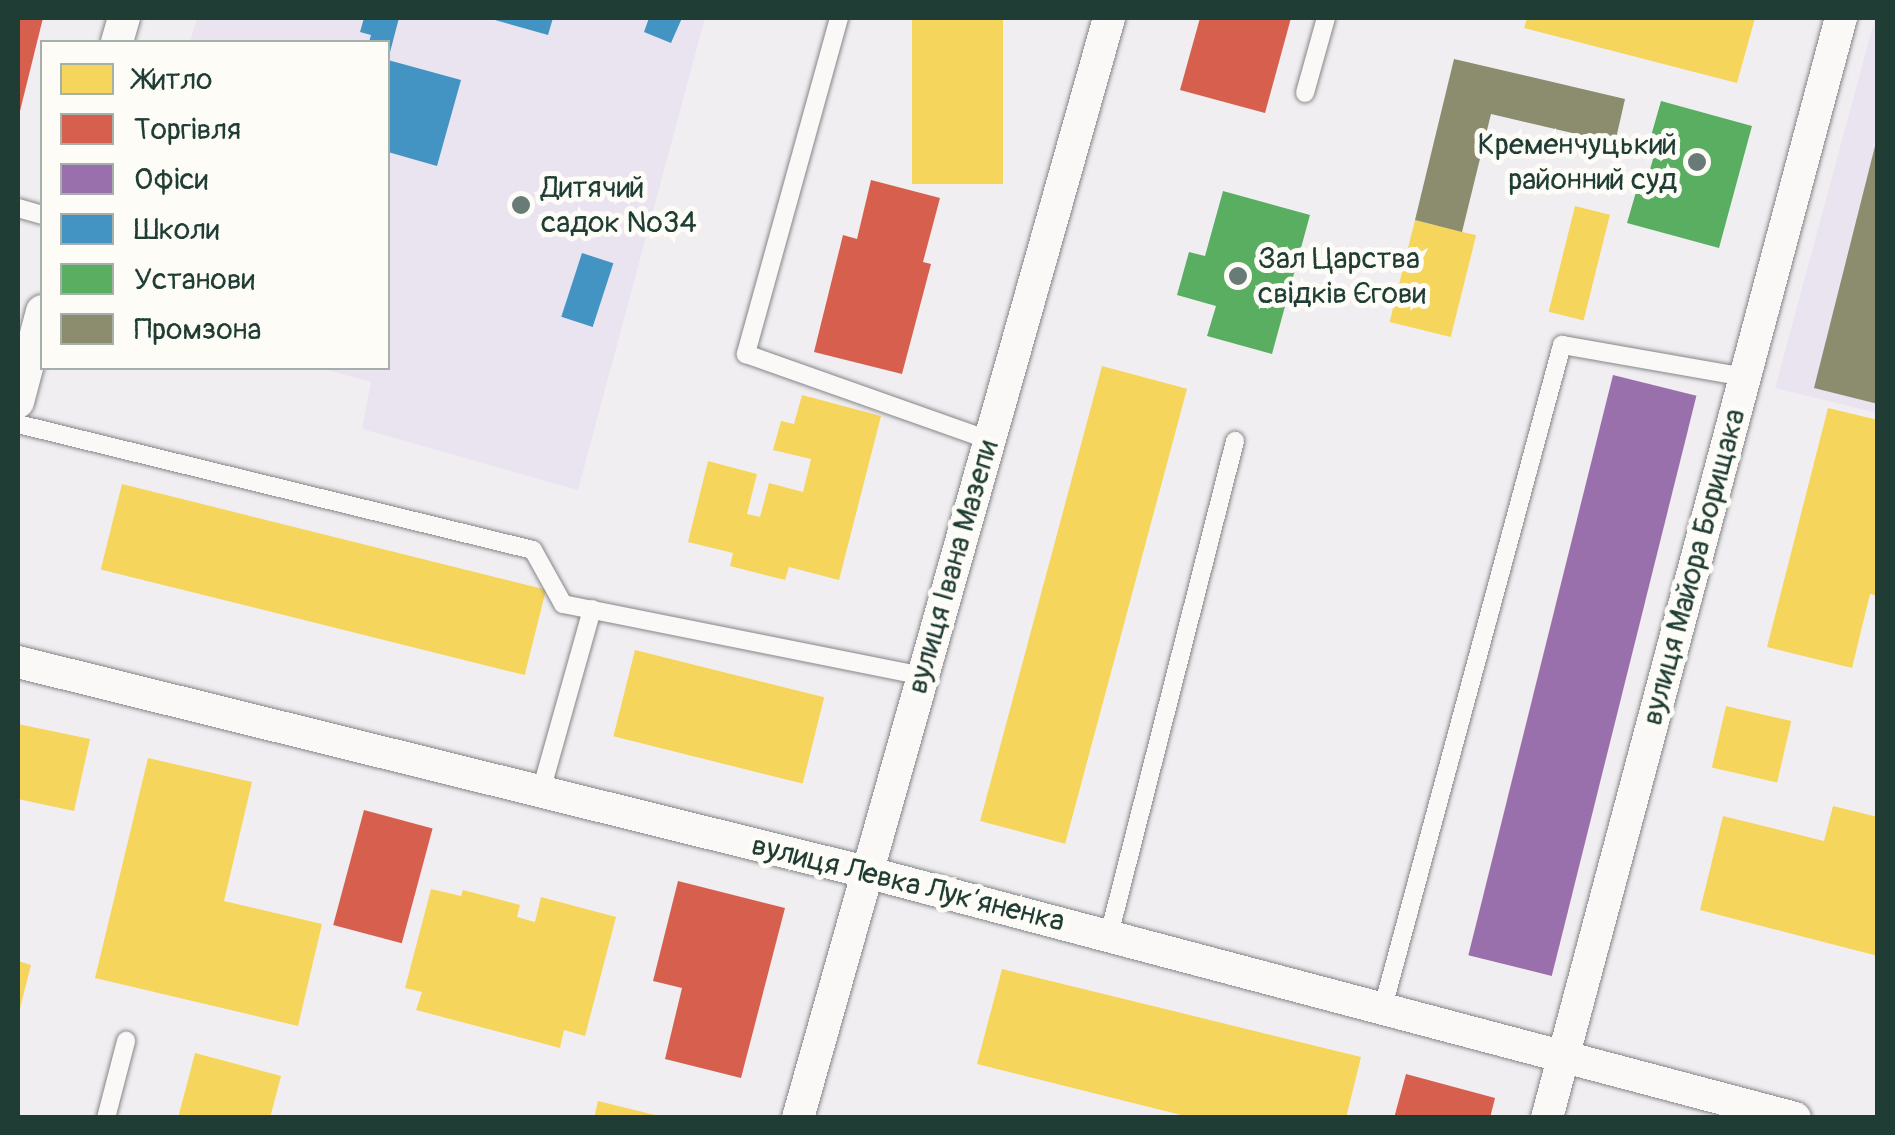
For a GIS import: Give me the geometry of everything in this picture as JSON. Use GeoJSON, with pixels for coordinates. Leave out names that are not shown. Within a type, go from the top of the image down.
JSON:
{"type":"FeatureCollection","features":[{"type":"Feature","properties":{"kind":"street","name":"вулиця Івана Мазепи"},"geometry":{"type":"LineString","coordinates":[[798,1118],[1109,18]]}},
{"type":"Feature","properties":{"kind":"street","name":"вулиця Майора Борищака"},"geometry":{"type":"LineString","coordinates":[[1548,1118],[1841,18]]}},
{"type":"Feature","properties":{"kind":"street"},"geometry":{"type":"LineString","coordinates":[[18,402],[40,319]]}},
{"type":"Feature","properties":{"kind":"street","name":"вулиця Левка Лукʼяненка"},"geometry":{"type":"LineString","coordinates":[[18,662],[866,872],[1795,1118]]}},
{"type":"Feature","properties":{"kind":"lane"},"geometry":{"type":"LineString","coordinates":[[839,18],[746,354],[989,440]]}},
{"type":"Feature","properties":{"kind":"lane"},"geometry":{"type":"LineString","coordinates":[[1305,93],[1326,18]]}},
{"type":"Feature","properties":{"kind":"lane"},"geometry":{"type":"LineString","coordinates":[[1384,1007],[1562,346],[1744,378]]}},
{"type":"Feature","properties":{"kind":"lane"},"geometry":{"type":"LineString","coordinates":[[18,424],[533,550],[563,604],[922,676]]}},
{"type":"Feature","properties":{"kind":"lane"},"geometry":{"type":"LineString","coordinates":[[1108,935],[1235,441]]}},
{"type":"Feature","properties":{"kind":"lane"},"geometry":{"type":"LineString","coordinates":[[541,791],[592,610]]}},
{"type":"Feature","properties":{"kind":"lane"},"geometry":{"type":"LineString","coordinates":[[106,1118],[126,1041]]}},
{"type":"Feature","properties":{"kind":"shaded area","name":"Дитячий садок №34"},"geometry":{"type":"Polygon","coordinates":[[[197,18],[705,18],[578,490],[362,429],[371,382],[328,370],[390,370],[390,40],[191,40],[197,18]]]}},
{"type":"Feature","properties":{"kind":"shaded area"},"geometry":{"type":"Polygon","coordinates":[[[1877,18],[1877,413],[1775,388],[1877,18]]]}},
{"type":"Feature","properties":{"kind":"building: Житло"},"geometry":{"type":"Polygon","coordinates":[[[912,18],[1003,18],[1003,184],[912,184],[912,18]]]}},
{"type":"Feature","properties":{"kind":"building: Житло"},"geometry":{"type":"Polygon","coordinates":[[[1527,18],[1755,18],[1737,83],[1524,28],[1527,18]]]}},
{"type":"Feature","properties":{"kind":"building: Житло"},"geometry":{"type":"Polygon","coordinates":[[[1575,206],[1610,215],[1584,320],[1549,312],[1575,206]]]}},
{"type":"Feature","properties":{"kind":"building: Житло"},"geometry":{"type":"Polygon","coordinates":[[[1415,220],[1476,235],[1451,337],[1390,322],[1415,220]]]}},
{"type":"Feature","properties":{"kind":"building: Житло"},"geometry":{"type":"Polygon","coordinates":[[[1102,366],[1187,389],[1065,844],[980,821],[1102,366]]]}},
{"type":"Feature","properties":{"kind":"building: Житло"},"geometry":{"type":"Polygon","coordinates":[[[802,395],[881,416],[839,580],[789,567],[785,580],[730,566],[733,553],[688,542],[708,461],[757,474],[747,514],[760,517],[769,483],[803,492],[811,459],[773,450],[781,421],[794,424],[802,395]]]}},
{"type":"Feature","properties":{"kind":"building: Житло"},"geometry":{"type":"Polygon","coordinates":[[[1828,408],[1878,420],[1878,596],[1870,594],[1852,668],[1767,647],[1828,408]]]}},
{"type":"Feature","properties":{"kind":"building: Житло"},"geometry":{"type":"Polygon","coordinates":[[[122,484],[546,590],[525,675],[101,569],[122,484]]]}},
{"type":"Feature","properties":{"kind":"building: Житло"},"geometry":{"type":"Polygon","coordinates":[[[635,650],[824,697],[803,784],[613,736],[635,650]]]}},
{"type":"Feature","properties":{"kind":"building: Житло"},"geometry":{"type":"Polygon","coordinates":[[[1726,706],[1791,721],[1777,782],[1712,767],[1726,706]]]}},
{"type":"Feature","properties":{"kind":"building: Житло"},"geometry":{"type":"Polygon","coordinates":[[[18,724],[90,739],[74,811],[18,799],[18,724]]]}},
{"type":"Feature","properties":{"kind":"building: Житло"},"geometry":{"type":"Polygon","coordinates":[[[148,758],[252,782],[224,901],[322,924],[298,1026],[95,978],[148,758]]]}},
{"type":"Feature","properties":{"kind":"building: Житло"},"geometry":{"type":"Polygon","coordinates":[[[1833,806],[1878,817],[1878,956],[1700,910],[1723,816],[1824,841],[1833,806]]]}},
{"type":"Feature","properties":{"kind":"building: Житло"},"geometry":{"type":"Polygon","coordinates":[[[431,889],[461,896],[463,890],[520,905],[517,917],[535,922],[541,897],[616,917],[585,1036],[564,1030],[560,1048],[416,1010],[422,992],[405,988],[431,889]]]}},
{"type":"Feature","properties":{"kind":"building: Житло"},"geometry":{"type":"Polygon","coordinates":[[[18,961],[31,965],[19,1012],[18,1012],[18,961]]]}},
{"type":"Feature","properties":{"kind":"building: Житло"},"geometry":{"type":"Polygon","coordinates":[[[1002,969],[1361,1057],[1346,1118],[1193,1118],[977,1064],[1002,969]]]}},
{"type":"Feature","properties":{"kind":"building: Житло"},"geometry":{"type":"Polygon","coordinates":[[[195,1053],[281,1076],[270,1118],[178,1118],[195,1053]]]}},
{"type":"Feature","properties":{"kind":"building: Житло"},"geometry":{"type":"Polygon","coordinates":[[[598,1101],[659,1116],[659,1118],[594,1118],[598,1101]]]}},
{"type":"Feature","properties":{"kind":"building: Торгівля"},"geometry":{"type":"Polygon","coordinates":[[[18,18],[43,18],[19,115],[18,115],[18,18]]]}},
{"type":"Feature","properties":{"kind":"building: Торгівля"},"geometry":{"type":"Polygon","coordinates":[[[1200,18],[1291,18],[1265,113],[1180,90],[1200,18]]]}},
{"type":"Feature","properties":{"kind":"building: Торгівля"},"geometry":{"type":"Polygon","coordinates":[[[871,180],[940,198],[923,262],[931,264],[902,374],[814,352],[843,235],[857,239],[871,180]]]}},
{"type":"Feature","properties":{"kind":"building: Торгівля"},"geometry":{"type":"Polygon","coordinates":[[[364,810],[433,828],[402,943],[333,925],[364,810]]]}},
{"type":"Feature","properties":{"kind":"building: Торгівля"},"geometry":{"type":"Polygon","coordinates":[[[678,881],[785,908],[741,1078],[665,1059],[682,988],[653,981],[678,881]]]}},
{"type":"Feature","properties":{"kind":"building: Торгівля"},"geometry":{"type":"Polygon","coordinates":[[[1406,1074],[1495,1098],[1490,1118],[1394,1118],[1406,1074]]]}},
{"type":"Feature","properties":{"kind":"building: Офіси"},"geometry":{"type":"Polygon","coordinates":[[[1613,375],[1696,396],[1552,976],[1468,955],[1613,375]]]}},
{"type":"Feature","properties":{"kind":"building: Школи"},"geometry":{"type":"Polygon","coordinates":[[[364,18],[399,18],[390,52],[390,40],[370,40],[371,35],[360,32],[364,18]]]}},
{"type":"Feature","properties":{"kind":"building: Школи"},"geometry":{"type":"Polygon","coordinates":[[[488,18],[553,18],[548,35],[488,18]]]}},
{"type":"Feature","properties":{"kind":"building: Школи"},"geometry":{"type":"Polygon","coordinates":[[[649,18],[682,18],[671,43],[644,32],[649,18]]]}},
{"type":"Feature","properties":{"kind":"building: Школи"},"geometry":{"type":"Polygon","coordinates":[[[390,61],[461,80],[437,166],[390,153],[390,61]]]}},
{"type":"Feature","properties":{"kind":"building: Школи"},"geometry":{"type":"Polygon","coordinates":[[[582,253],[613,263],[593,327],[561,317],[582,253]]]}},
{"type":"Feature","properties":{"kind":"building: Установи","name":"Кременчуцький районний суд"},"geometry":{"type":"Polygon","coordinates":[[[1661,101],[1752,126],[1719,248],[1627,223],[1638,185],[1645,187],[1659,138],[1651,136],[1661,101]]]}},
{"type":"Feature","properties":{"kind":"building: Установи","name":"Зал Царства свідків Єгови"},"geometry":{"type":"Polygon","coordinates":[[[1223,191],[1310,215],[1272,354],[1207,336],[1216,306],[1177,295],[1189,252],[1205,256],[1223,191]]]}},
{"type":"Feature","properties":{"kind":"building: Промзона"},"geometry":{"type":"Polygon","coordinates":[[[1454,59],[1625,99],[1615,143],[1491,114],[1462,232],[1415,220],[1454,59]]]}},
{"type":"Feature","properties":{"kind":"building: Промзона"},"geometry":{"type":"Polygon","coordinates":[[[1878,142],[1878,404],[1814,388],[1878,142]]]}},
{"type":"Feature","properties":{"kind":"place","name":"Кременчуцький районний суд"},"geometry":{"type":"Point","coordinates":[1697,162]}},
{"type":"Feature","properties":{"kind":"place","name":"Дитячий садок №34"},"geometry":{"type":"Point","coordinates":[521,205]}},
{"type":"Feature","properties":{"kind":"place","name":"Зал Царства свідків Єгови"},"geometry":{"type":"Point","coordinates":[1238,276]}}]}
